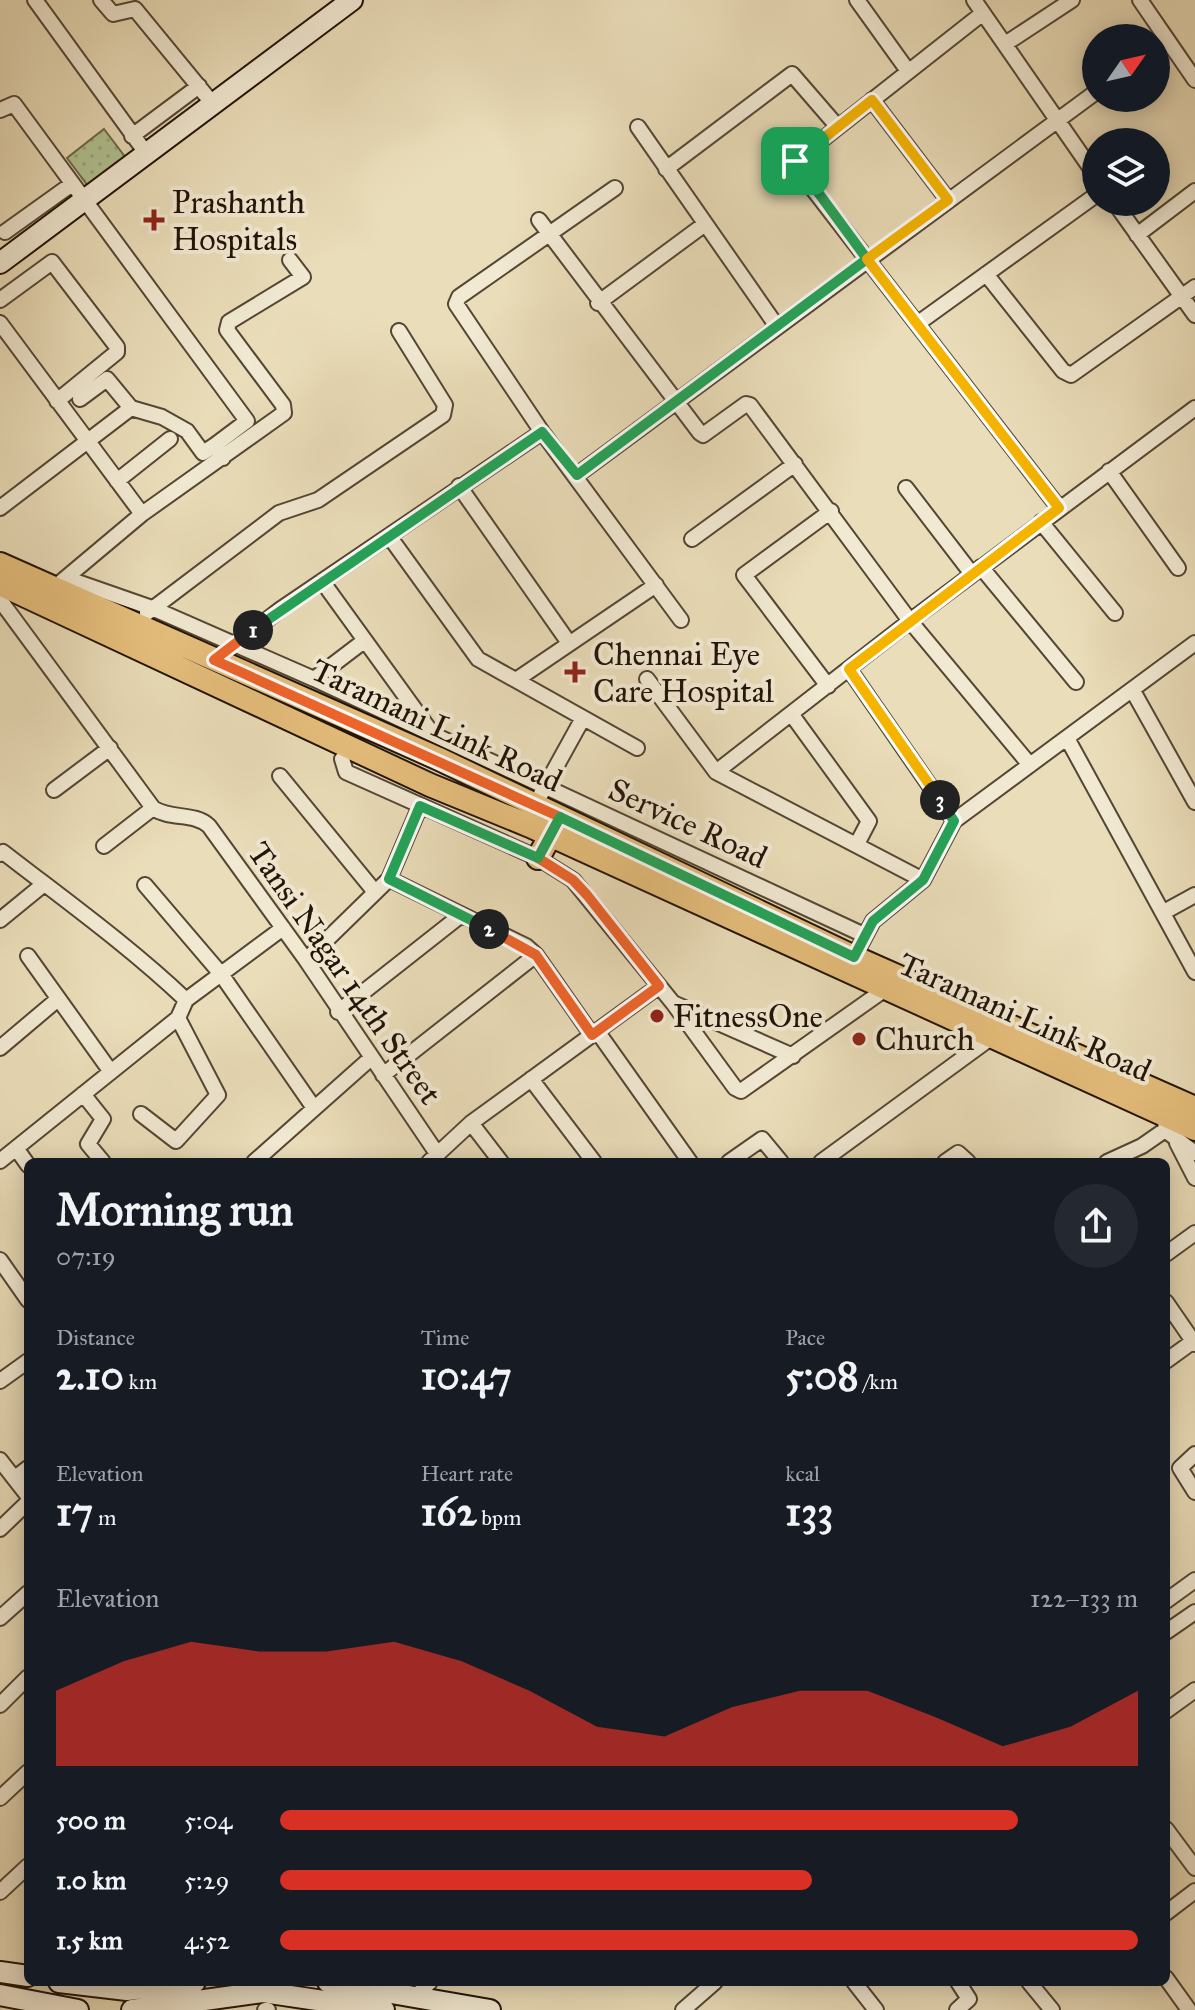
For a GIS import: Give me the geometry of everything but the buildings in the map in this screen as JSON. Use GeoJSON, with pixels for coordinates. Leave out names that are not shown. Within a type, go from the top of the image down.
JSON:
{"type":"FeatureCollection","features":[{"type":"Feature","properties":{"kind":"main road","name":"Taramani Link Road"},"geometry":{"type":"LineString","coordinates":[[0,564],[61,583],[134,623],[214,660],[473,772],[540,796],[555,827],[884,990],[992,1037],[1166,1122],[1186,1135]]}},
{"type":"Feature","properties":{"kind":"main road"},"geometry":{"type":"LineString","coordinates":[[0,576],[473,772],[503,815]]}},
{"type":"Feature","properties":{"kind":"main road","name":"Taramani Link Road"},"geometry":{"type":"LineString","coordinates":[[0,584],[306,728],[503,815],[555,827],[1195,1108]]}},
{"type":"Feature","properties":{"kind":"main road"},"geometry":{"type":"LineString","coordinates":[[538,858],[555,827]]}},
{"type":"Feature","properties":{"kind":"street"},"geometry":{"type":"LineString","coordinates":[[35,0],[146,153]]}},
{"type":"Feature","properties":{"kind":"street"},"geometry":{"type":"LineString","coordinates":[[101,0],[113,14],[135,9],[213,104]]}},
{"type":"Feature","properties":{"kind":"street"},"geometry":{"type":"LineString","coordinates":[[6,245],[78,192],[146,153],[352,0]]}},
{"type":"Feature","properties":{"kind":"street"},"geometry":{"type":"LineString","coordinates":[[857,0],[908,71]]}},
{"type":"Feature","properties":{"kind":"street"},"geometry":{"type":"LineString","coordinates":[[974,0],[1082,156]]}},
{"type":"Feature","properties":{"kind":"street"},"geometry":{"type":"LineString","coordinates":[[1005,44],[1072,0]]}},
{"type":"Feature","properties":{"kind":"street"},"geometry":{"type":"LineString","coordinates":[[1140,0],[1152,24]]}},
{"type":"Feature","properties":{"kind":"street"},"geometry":{"type":"LineString","coordinates":[[983,13],[801,153],[796,166],[1059,508]]}},
{"type":"Feature","properties":{"kind":"street"},"geometry":{"type":"LineString","coordinates":[[1170,53],[1195,80]]}},
{"type":"Feature","properties":{"kind":"street"},"geometry":{"type":"LineString","coordinates":[[666,169],[792,74],[837,126]]}},
{"type":"Feature","properties":{"kind":"street"},"geometry":{"type":"LineString","coordinates":[[132,136],[199,86]]}},
{"type":"Feature","properties":{"kind":"street"},"geometry":{"type":"LineString","coordinates":[[872,100],[948,200]]}},
{"type":"Feature","properties":{"kind":"street"},"geometry":{"type":"LineString","coordinates":[[577,475],[776,325],[1082,102]]}},
{"type":"Feature","properties":{"kind":"street"},"geometry":{"type":"LineString","coordinates":[[0,110],[14,104],[247,421],[219,452],[203,453],[187,431],[148,411],[131,408],[107,379],[80,399]]}},
{"type":"Feature","properties":{"kind":"street"},"geometry":{"type":"LineString","coordinates":[[638,127],[776,325]]}},
{"type":"Feature","properties":{"kind":"street"},"geometry":{"type":"LineString","coordinates":[[615,188],[456,300],[542,432],[577,475],[681,620]]}},
{"type":"Feature","properties":{"kind":"street"},"geometry":{"type":"LineString","coordinates":[[1137,235],[1195,191]]}},
{"type":"Feature","properties":{"kind":"street"},"geometry":{"type":"LineString","coordinates":[[917,324],[1082,205]]}},
{"type":"Feature","properties":{"kind":"street"},"geometry":{"type":"LineString","coordinates":[[1124,216],[1195,315]]}},
{"type":"Feature","properties":{"kind":"street"},"geometry":{"type":"LineString","coordinates":[[539,220],[598,303],[703,435],[746,404],[750,405],[910,621],[1030,765]]}},
{"type":"Feature","properties":{"kind":"street"},"geometry":{"type":"LineString","coordinates":[[598,303],[705,224]]}},
{"type":"Feature","properties":{"kind":"street"},"geometry":{"type":"LineString","coordinates":[[61,583],[219,452],[285,410],[227,330],[229,322],[303,277],[290,260]]}},
{"type":"Feature","properties":{"kind":"street"},"geometry":{"type":"LineString","coordinates":[[0,300],[52,262],[117,347],[117,352],[57,401]]}},
{"type":"Feature","properties":{"kind":"street"},"geometry":{"type":"LineString","coordinates":[[986,274],[1068,375],[1195,287]]}},
{"type":"Feature","properties":{"kind":"street"},"geometry":{"type":"LineString","coordinates":[[0,323],[142,514]]}},
{"type":"Feature","properties":{"kind":"street"},"geometry":{"type":"LineString","coordinates":[[134,623],[279,513],[318,500],[443,415],[445,405],[399,331]]}},
{"type":"Feature","properties":{"kind":"street"},"geometry":{"type":"LineString","coordinates":[[0,508],[131,408]]}},
{"type":"Feature","properties":{"kind":"street"},"geometry":{"type":"LineString","coordinates":[[716,772],[977,570],[1195,408]]}},
{"type":"Feature","properties":{"kind":"street"},"geometry":{"type":"LineString","coordinates":[[214,660],[322,581],[542,432]]}},
{"type":"Feature","properties":{"kind":"street"},"geometry":{"type":"LineString","coordinates":[[117,481],[170,439]]}},
{"type":"Feature","properties":{"kind":"street"},"geometry":{"type":"LineString","coordinates":[[692,539],[795,464]]}},
{"type":"Feature","properties":{"kind":"street"},"geometry":{"type":"LineString","coordinates":[[1109,471],[1178,568]]}},
{"type":"Feature","properties":{"kind":"street"},"geometry":{"type":"LineString","coordinates":[[459,486],[569,643]]}},
{"type":"Feature","properties":{"kind":"street"},"geometry":{"type":"LineString","coordinates":[[906,488],[1076,682]]}},
{"type":"Feature","properties":{"kind":"street"},"geometry":{"type":"LineString","coordinates":[[828,686],[744,575],[831,511]]}},
{"type":"Feature","properties":{"kind":"street"},"geometry":{"type":"LineString","coordinates":[[1041,522],[1115,613]]}},
{"type":"Feature","properties":{"kind":"street"},"geometry":{"type":"LineString","coordinates":[[389,536],[475,656],[637,748]]}},
{"type":"Feature","properties":{"kind":"street"},"geometry":{"type":"LineString","coordinates":[[322,581],[435,737],[473,772]]}},
{"type":"Feature","properties":{"kind":"street"},"geometry":{"type":"LineString","coordinates":[[61,583],[152,608],[314,679],[435,737]]}},
{"type":"Feature","properties":{"kind":"street"},"geometry":{"type":"LineString","coordinates":[[516,680],[656,585]]}},
{"type":"Feature","properties":{"kind":"street"},"geometry":{"type":"LineString","coordinates":[[0,600],[153,808],[104,846]]}},
{"type":"Feature","properties":{"kind":"street"},"geometry":{"type":"LineString","coordinates":[[314,679],[364,641]]}},
{"type":"Feature","properties":{"kind":"street"},"geometry":{"type":"LineString","coordinates":[[854,957],[873,921],[923,880],[954,821],[1195,644]]}},
{"type":"Feature","properties":{"kind":"street"},"geometry":{"type":"LineString","coordinates":[[849,669],[954,821]]}},
{"type":"Feature","properties":{"kind":"street"},"geometry":{"type":"LineString","coordinates":[[647,679],[716,772],[923,880]]}},
{"type":"Feature","properties":{"kind":"street"},"geometry":{"type":"LineString","coordinates":[[1133,691],[1194,799]]}},
{"type":"Feature","properties":{"kind":"street"},"geometry":{"type":"LineString","coordinates":[[792,715],[869,821],[857,844]]}},
{"type":"Feature","properties":{"kind":"street"},"geometry":{"type":"LineString","coordinates":[[540,796],[583,718]]}},
{"type":"Feature","properties":{"kind":"street"},"geometry":{"type":"LineString","coordinates":[[1067,738],[1195,972]]}},
{"type":"Feature","properties":{"kind":"street"},"geometry":{"type":"LineString","coordinates":[[54,790],[110,748]]}},
{"type":"Feature","properties":{"kind":"street"},"geometry":{"type":"LineString","coordinates":[[342,759],[346,772],[538,858],[573,880],[673,1003],[739,1091],[884,990]]}},
{"type":"Feature","properties":{"kind":"street"},"geometry":{"type":"LineString","coordinates":[[280,776],[375,892]]}},
{"type":"Feature","properties":{"kind":"street","name":"Service Road"},"geometry":{"type":"LineString","coordinates":[[540,796],[864,935]]}},
{"type":"Feature","properties":{"kind":"street"},"geometry":{"type":"LineString","coordinates":[[306,960],[389,879],[420,806]]}},
{"type":"Feature","properties":{"kind":"street","name":"Tansi Nagar 14th Street"},"geometry":{"type":"LineString","coordinates":[[153,808],[164,814],[206,822],[306,960],[383,1075],[433,1158]]}},
{"type":"Feature","properties":{"kind":"street"},"geometry":{"type":"LineString","coordinates":[[1,853],[149,965],[186,1000]]}},
{"type":"Feature","properties":{"kind":"street"},"geometry":{"type":"LineString","coordinates":[[389,879],[526,946],[536,955],[687,1158]]}},
{"type":"Feature","properties":{"kind":"street"},"geometry":{"type":"LineString","coordinates":[[0,920],[44,884]]}},
{"type":"Feature","properties":{"kind":"street"},"geometry":{"type":"LineString","coordinates":[[145,885],[221,974],[314,1108]]}},
{"type":"Feature","properties":{"kind":"street"},"geometry":{"type":"LineString","coordinates":[[1164,912],[1195,895]]}},
{"type":"Feature","properties":{"kind":"street"},"geometry":{"type":"LineString","coordinates":[[338,1012],[460,916]]}},
{"type":"Feature","properties":{"kind":"street"},"geometry":{"type":"LineString","coordinates":[[0,1161],[178,1018],[186,1000],[283,928]]}},
{"type":"Feature","properties":{"kind":"street"},"geometry":{"type":"LineString","coordinates":[[383,1075],[536,955]]}},
{"type":"Feature","properties":{"kind":"street"},"geometry":{"type":"LineString","coordinates":[[28,956],[111,1072]]}},
{"type":"Feature","properties":{"kind":"street"},"geometry":{"type":"LineString","coordinates":[[435,1158],[471,1123],[659,986]]}},
{"type":"Feature","properties":{"kind":"street"},"geometry":{"type":"LineString","coordinates":[[0,1048],[58,999]]}},
{"type":"Feature","properties":{"kind":"street"},"geometry":{"type":"LineString","coordinates":[[673,1003],[793,1056]]}},
{"type":"Feature","properties":{"kind":"street"},"geometry":{"type":"LineString","coordinates":[[141,1114],[176,1141],[218,1095],[178,1018]]}},
{"type":"Feature","properties":{"kind":"street"},"geometry":{"type":"LineString","coordinates":[[826,1158],[992,1037]]}},
{"type":"Feature","properties":{"kind":"street"},"geometry":{"type":"LineString","coordinates":[[258,1158],[371,1058]]}},
{"type":"Feature","properties":{"kind":"street"},"geometry":{"type":"LineString","coordinates":[[531,1079],[591,1158]]}},
{"type":"Feature","properties":{"kind":"street"},"geometry":{"type":"LineString","coordinates":[[83,1094],[103,1119],[88,1144],[100,1158]]}},
{"type":"Feature","properties":{"kind":"street"},"geometry":{"type":"LineString","coordinates":[[1116,1158],[1142,1146],[1166,1122]]}},
{"type":"Feature","properties":{"kind":"street"},"geometry":{"type":"LineString","coordinates":[[471,1123],[498,1158]]}},
{"type":"Feature","properties":{"kind":"street"},"geometry":{"type":"LineString","coordinates":[[1186,1135],[1195,1153]]}},
{"type":"Feature","properties":{"kind":"street"},"geometry":{"type":"LineString","coordinates":[[1186,1135],[1195,1178]]}},
{"type":"Feature","properties":{"kind":"street"},"geometry":{"type":"LineString","coordinates":[[735,1158],[762,1139],[778,1158]]}},
{"type":"Feature","properties":{"kind":"street"},"geometry":{"type":"LineString","coordinates":[[16,1148],[24,1159]]}},
{"type":"Feature","properties":{"kind":"street"},"geometry":{"type":"LineString","coordinates":[[1170,1251],[1195,1233]]}},
{"type":"Feature","properties":{"kind":"street"},"geometry":{"type":"LineString","coordinates":[[0,1260],[24,1294]]}},
{"type":"Feature","properties":{"kind":"street"},"geometry":{"type":"LineString","coordinates":[[1170,1308],[1194,1342],[1170,1358]]}},
{"type":"Feature","properties":{"kind":"street"},"geometry":{"type":"LineString","coordinates":[[0,1381],[24,1364]]}},
{"type":"Feature","properties":{"kind":"street"},"geometry":{"type":"LineString","coordinates":[[1195,1454],[1180,1468],[1195,1492]]}},
{"type":"Feature","properties":{"kind":"street"},"geometry":{"type":"LineString","coordinates":[[0,1460],[24,1490]]}},
{"type":"Feature","properties":{"kind":"street"},"geometry":{"type":"LineString","coordinates":[[15,1478],[24,1471]]}},
{"type":"Feature","properties":{"kind":"street"},"geometry":{"type":"LineString","coordinates":[[0,1529],[24,1506]]}},
{"type":"Feature","properties":{"kind":"street"},"geometry":{"type":"LineString","coordinates":[[1170,1598],[1195,1580]]}},
{"type":"Feature","properties":{"kind":"street"},"geometry":{"type":"LineString","coordinates":[[0,1618],[24,1597]]}},
{"type":"Feature","properties":{"kind":"street"},"geometry":{"type":"LineString","coordinates":[[1170,1629],[1195,1612]]}},
{"type":"Feature","properties":{"kind":"street"},"geometry":{"type":"LineString","coordinates":[[0,1705],[24,1681]]}},
{"type":"Feature","properties":{"kind":"street"},"geometry":{"type":"LineString","coordinates":[[1170,1708],[1195,1690]]}},
{"type":"Feature","properties":{"kind":"street"},"geometry":{"type":"LineString","coordinates":[[0,1798],[24,1776]]}},
{"type":"Feature","properties":{"kind":"street"},"geometry":{"type":"LineString","coordinates":[[1170,1834],[1195,1868]]}},
{"type":"Feature","properties":{"kind":"street"},"geometry":{"type":"LineString","coordinates":[[0,1892],[24,1870]]}},
{"type":"Feature","properties":{"kind":"street"},"geometry":{"type":"LineString","coordinates":[[1170,1910],[1195,1891]]}},
{"type":"Feature","properties":{"kind":"street"},"geometry":{"type":"LineString","coordinates":[[0,1972],[24,1975]]}},
{"type":"Feature","properties":{"kind":"street"},"geometry":{"type":"LineString","coordinates":[[1170,1983],[1188,2008]]}},
{"type":"Feature","properties":{"kind":"street"},"geometry":{"type":"LineString","coordinates":[[82,1986],[106,1990],[150,1986]]}},
{"type":"Feature","properties":{"kind":"street"},"geometry":{"type":"LineString","coordinates":[[392,1986],[424,1988],[490,2010]]}},
{"type":"Feature","properties":{"kind":"street"},"geometry":{"type":"LineString","coordinates":[[683,2010],[710,1986]]}},
{"type":"Feature","properties":{"kind":"street"},"geometry":{"type":"LineString","coordinates":[[857,1986],[876,2010]]}},
{"type":"Feature","properties":{"kind":"street"},"geometry":{"type":"LineString","coordinates":[[957,2010],[969,1999],[961,1986]]}},
{"type":"Feature","properties":{"kind":"street"},"geometry":{"type":"LineString","coordinates":[[1032,1986],[1052,2010]]}},
{"type":"Feature","properties":{"kind":"street"},"geometry":{"type":"LineString","coordinates":[[132,2010],[226,1990],[266,2005],[384,2010]]}},
{"type":"Feature","properties":{"kind":"street"},"geometry":{"type":"LineString","coordinates":[[0,1995],[78,2010]]}},
{"type":"Feature","properties":{"kind":"green space"},"geometry":{"type":"Polygon","coordinates":[[[104,129],[129,162],[91,190],[67,158],[104,129]]]}},
{"type":"Feature","properties":{"kind":"place","name":"Prashanth Hospitals"},"geometry":{"type":"Point","coordinates":[154,220]}},
{"type":"Feature","properties":{"kind":"place","name":"Chennai Eye Care Hospital"},"geometry":{"type":"Point","coordinates":[575,672]}},
{"type":"Feature","properties":{"kind":"place","name":"FitnessOne"},"geometry":{"type":"Point","coordinates":[657,1016]}},
{"type":"Feature","properties":{"kind":"place","name":"Church"},"geometry":{"type":"Point","coordinates":[859,1039]}},
{"type":"Feature","properties":{"kind":"route"},"geometry":{"type":"LineString","coordinates":[[795,161],[799,171],[867,259],[577,475],[542,432],[281,609],[214,660],[437,758],[560,817],[538,858],[573,880],[659,986],[592,1035],[536,955],[526,946],[389,879],[420,806],[538,858],[550,836],[560,817],[854,957],[873,921],[923,880],[954,821],[849,669],[1059,508],[867,259],[948,200],[872,100],[801,153],[795,161]]}}]}
